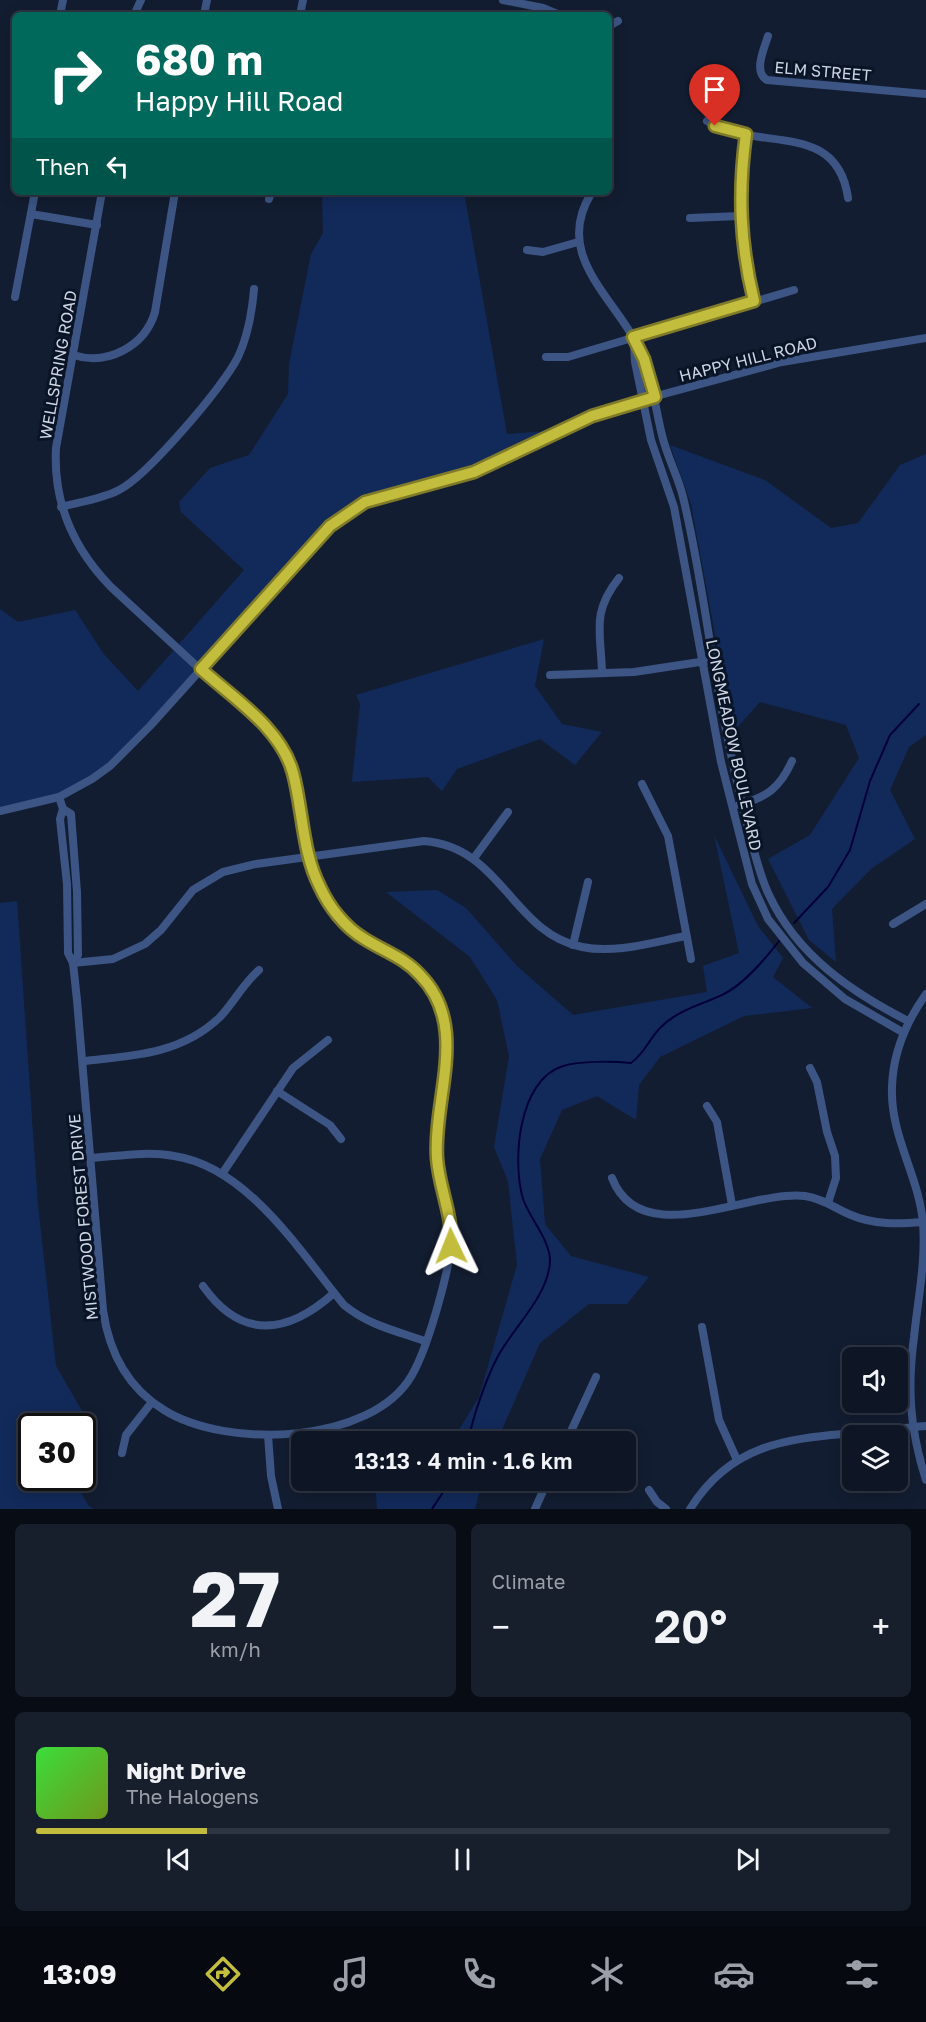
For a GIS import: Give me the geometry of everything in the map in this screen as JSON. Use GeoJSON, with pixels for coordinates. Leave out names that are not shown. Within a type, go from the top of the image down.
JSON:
{"type":"FeatureCollection","features":[{"type":"Feature","properties":{"kind":"street"},"geometry":{"type":"LineString","coordinates":[[503,0],[553,12]]}},
{"type":"Feature","properties":{"kind":"street"},"geometry":{"type":"LineString","coordinates":[[612,24],[618,21]]}},
{"type":"Feature","properties":{"kind":"street","name":"ELM STREET"},"geometry":{"type":"LineString","coordinates":[[768,36],[759,69],[762,77],[767,80],[926,94]]}},
{"type":"Feature","properties":{"kind":"street"},"geometry":{"type":"LineString","coordinates":[[707,121],[724,130],[789,140],[813,147],[837,166],[848,198]]}},
{"type":"Feature","properties":{"kind":"street"},"geometry":{"type":"LineString","coordinates":[[746,134],[741,170],[740,216],[746,267],[754,301]]}},
{"type":"Feature","properties":{"kind":"street"},"geometry":{"type":"LineString","coordinates":[[15,297],[35,195]]}},
{"type":"Feature","properties":{"kind":"street","name":"WELLSPRING ROAD"},"geometry":{"type":"LineString","coordinates":[[102,195],[56,448],[57,486],[62,507],[76,542],[97,572],[201,669]]}},
{"type":"Feature","properties":{"kind":"street"},"geometry":{"type":"LineString","coordinates":[[74,355],[98,358],[114,355],[137,342],[148,329],[155,312],[174,195]]}},
{"type":"Feature","properties":{"kind":"street"},"geometry":{"type":"LineString","coordinates":[[527,250],[543,252],[578,242],[581,214],[590,195]]}},
{"type":"Feature","properties":{"kind":"street"},"geometry":{"type":"LineString","coordinates":[[32,214],[97,225]]}},
{"type":"Feature","properties":{"kind":"street"},"geometry":{"type":"LineString","coordinates":[[690,218],[740,216]]}},
{"type":"Feature","properties":{"kind":"street","name":"LONGMEADOW BOULEVARD"},"geometry":{"type":"LineString","coordinates":[[578,242],[586,266],[644,359],[655,397],[665,449],[683,494],[742,804],[762,880],[776,910],[789,930],[817,961],[848,987],[908,1021]]}},
{"type":"Feature","properties":{"kind":"street"},"geometry":{"type":"LineString","coordinates":[[62,507],[108,495],[128,484],[212,395],[230,371],[243,346],[254,290]]}},
{"type":"Feature","properties":{"kind":"street"},"geometry":{"type":"LineString","coordinates":[[546,357],[568,357],[634,340],[794,290]]}},
{"type":"Feature","properties":{"kind":"street","name":"HAPPY HILL ROAD"},"geometry":{"type":"LineString","coordinates":[[0,811],[59,797],[92,779],[127,750],[330,526],[353,508],[373,499],[474,472],[580,421],[644,400],[793,359],[926,338]]}},
{"type":"Feature","properties":{"kind":"street","name":"LONGMEADOW BOULEVARD"},"geometry":{"type":"LineString","coordinates":[[634,340],[635,362],[651,440],[674,507],[731,807],[752,884],[765,913],[803,963],[836,993],[873,1017],[904,1033]]}},
{"type":"Feature","properties":{"kind":"street"},"geometry":{"type":"LineString","coordinates":[[602,673],[598,619],[605,597],[619,578]]}},
{"type":"Feature","properties":{"kind":"street"},"geometry":{"type":"LineString","coordinates":[[550,675],[634,672],[713,660]]}},
{"type":"Feature","properties":{"kind":"street","name":"MISTWOOD FOREST DRIVE"},"geometry":{"type":"LineString","coordinates":[[59,797],[63,809],[71,814],[78,892],[78,954],[73,963],[105,1325],[122,1367],[132,1382],[152,1402],[176,1417],[226,1431],[268,1435],[318,1429],[376,1411],[404,1386],[415,1368],[425,1341],[452,1240],[449,1212],[437,1159],[438,1126],[447,1066],[443,1016],[434,993],[417,971],[401,958],[355,932],[338,914],[320,887],[309,857],[293,772],[284,752],[270,731],[201,669]]}},
{"type":"Feature","properties":{"kind":"street"},"geometry":{"type":"LineString","coordinates":[[731,807],[762,798],[776,789],[792,761]]}},
{"type":"Feature","properties":{"kind":"street"},"geometry":{"type":"LineString","coordinates":[[642,784],[668,836],[691,959]]}},
{"type":"Feature","properties":{"kind":"street"},"geometry":{"type":"LineString","coordinates":[[474,858],[508,812]]}},
{"type":"Feature","properties":{"kind":"street"},"geometry":{"type":"LineString","coordinates":[[73,963],[113,959],[145,944],[161,930],[183,901],[214,876],[236,868],[424,841],[446,844],[474,858],[496,878],[537,925],[553,936],[573,945],[611,949],[686,936]]}},
{"type":"Feature","properties":{"kind":"street"},"geometry":{"type":"LineString","coordinates":[[573,945],[588,882]]}},
{"type":"Feature","properties":{"kind":"street"},"geometry":{"type":"LineString","coordinates":[[893,924],[926,904]]}},
{"type":"Feature","properties":{"kind":"street"},"geometry":{"type":"LineString","coordinates":[[83,1061],[141,1056],[185,1041],[221,1016],[259,970]]}},
{"type":"Feature","properties":{"kind":"street"},"geometry":{"type":"LineString","coordinates":[[926,994],[908,1021],[896,1057],[892,1102],[896,1132],[919,1196],[923,1222],[925,1258],[911,1361],[912,1427],[926,1480]]}},
{"type":"Feature","properties":{"kind":"street"},"geometry":{"type":"LineString","coordinates":[[222,1174],[277,1091],[302,1058],[328,1040]]}},
{"type":"Feature","properties":{"kind":"street"},"geometry":{"type":"LineString","coordinates":[[810,1068],[817,1082],[827,1132],[835,1156],[836,1178],[828,1203]]}},
{"type":"Feature","properties":{"kind":"street"},"geometry":{"type":"LineString","coordinates":[[277,1091],[330,1125],[341,1139]]}},
{"type":"Feature","properties":{"kind":"street"},"geometry":{"type":"LineString","coordinates":[[707,1106],[717,1122],[732,1205]]}},
{"type":"Feature","properties":{"kind":"street"},"geometry":{"type":"LineString","coordinates":[[91,1158],[161,1154],[191,1160],[222,1174],[248,1195],[289,1236],[344,1305],[364,1319],[425,1341]]}},
{"type":"Feature","properties":{"kind":"street"},"geometry":{"type":"LineString","coordinates":[[612,1178],[624,1199],[648,1212],[684,1215],[795,1195],[828,1203],[850,1215],[873,1222],[923,1222]]}},
{"type":"Feature","properties":{"kind":"street"},"geometry":{"type":"LineString","coordinates":[[204,1286],[214,1300],[230,1315],[261,1326],[280,1325],[302,1317],[334,1293]]}},
{"type":"Feature","properties":{"kind":"street"},"geometry":{"type":"LineString","coordinates":[[702,1327],[719,1420],[737,1460]]}},
{"type":"Feature","properties":{"kind":"street"},"geometry":{"type":"LineString","coordinates":[[571,1431],[596,1377]]}},
{"type":"Feature","properties":{"kind":"street"},"geometry":{"type":"LineString","coordinates":[[122,1453],[126,1435],[152,1402]]}},
{"type":"Feature","properties":{"kind":"street"},"geometry":{"type":"LineString","coordinates":[[690,1509],[706,1487],[737,1460],[761,1448],[790,1440],[926,1426]]}},
{"type":"Feature","properties":{"kind":"street"},"geometry":{"type":"LineString","coordinates":[[268,1435],[278,1509]]}},
{"type":"Feature","properties":{"kind":"street"},"geometry":{"type":"LineString","coordinates":[[649,1490],[657,1502],[666,1509]]}},
{"type":"Feature","properties":{"kind":"street"},"geometry":{"type":"LineString","coordinates":[[535,1509],[543,1491]]}},
{"type":"Feature","properties":{"kind":"shaded area"},"geometry":{"type":"Polygon","coordinates":[[[322,195],[465,195],[507,434],[559,430],[497,462],[373,499],[341,516],[136,741],[75,790],[0,811],[0,609],[18,622],[75,610],[103,653],[138,691],[244,570],[181,512],[179,502],[210,468],[249,455],[288,394],[289,364],[311,254],[323,233],[322,195]]]}},
{"type":"Feature","properties":{"kind":"shaded area"},"geometry":{"type":"Polygon","coordinates":[[[670,445],[765,480],[831,528],[858,523],[900,465],[926,454],[926,735],[909,747],[890,790],[915,839],[871,869],[832,909],[836,962],[809,940],[768,859],[810,835],[859,758],[846,725],[760,702],[733,732],[691,504],[670,445]]]}},
{"type":"Feature","properties":{"kind":"shaded area"},"geometry":{"type":"Polygon","coordinates":[[[544,639],[535,686],[562,724],[602,732],[575,765],[540,739],[457,769],[442,791],[428,777],[352,782],[360,704],[356,695],[544,639]]]}},
{"type":"Feature","properties":{"kind":"shaded area"},"geometry":{"type":"Polygon","coordinates":[[[714,835],[758,926],[783,958],[773,977],[812,1008],[744,1016],[660,1057],[639,1085],[636,1120],[597,1096],[562,1110],[540,1159],[545,1224],[571,1256],[649,1277],[627,1304],[589,1304],[540,1343],[501,1431],[458,1431],[479,1397],[517,1265],[508,1181],[494,1147],[509,1056],[497,1000],[470,957],[386,892],[437,890],[466,908],[517,966],[573,1015],[707,992],[703,966],[739,953],[714,835]]]}},
{"type":"Feature","properties":{"kind":"shaded area"},"geometry":{"type":"Polygon","coordinates":[[[17,901],[38,1205],[56,1366],[83,1413],[18,1413],[18,1491],[80,1491],[93,1509],[0,1509],[0,903],[17,901]]]}},
{"type":"Feature","properties":{"kind":"shaded area"},"geometry":{"type":"Polygon","coordinates":[[[376,1491],[480,1491],[475,1509],[377,1509],[376,1491]]]}},
{"type":"Feature","properties":{"kind":"waterway"},"geometry":{"type":"LineString","coordinates":[[794,923],[828,887],[850,850],[870,781],[890,735],[919,704]]}},
{"type":"Feature","properties":{"kind":"waterway"},"geometry":{"type":"LineString","coordinates":[[471,1431],[493,1365],[504,1345],[537,1299],[548,1274],[550,1261],[547,1245],[523,1199],[518,1164],[522,1124],[536,1087],[548,1074],[563,1066],[597,1062],[631,1063],[667,1022],[682,1012],[730,991],[761,963],[779,941]]}},
{"type":"Feature","properties":{"kind":"waterway"},"geometry":{"type":"LineString","coordinates":[[432,1509],[444,1491]]}},
{"type":"Feature","properties":{"kind":"route"},"geometry":{"type":"LineString","coordinates":[[451,1246],[451,1221],[437,1159],[438,1126],[447,1066],[446,1028],[440,1004],[422,976],[401,958],[355,932],[328,901],[314,874],[309,857],[289,760],[270,731],[201,669],[330,526],[353,508],[373,499],[474,472],[592,416],[655,397],[644,359],[633,337],[754,301],[746,267],[740,216],[741,170],[746,134],[731,132],[715,126]]}}]}
